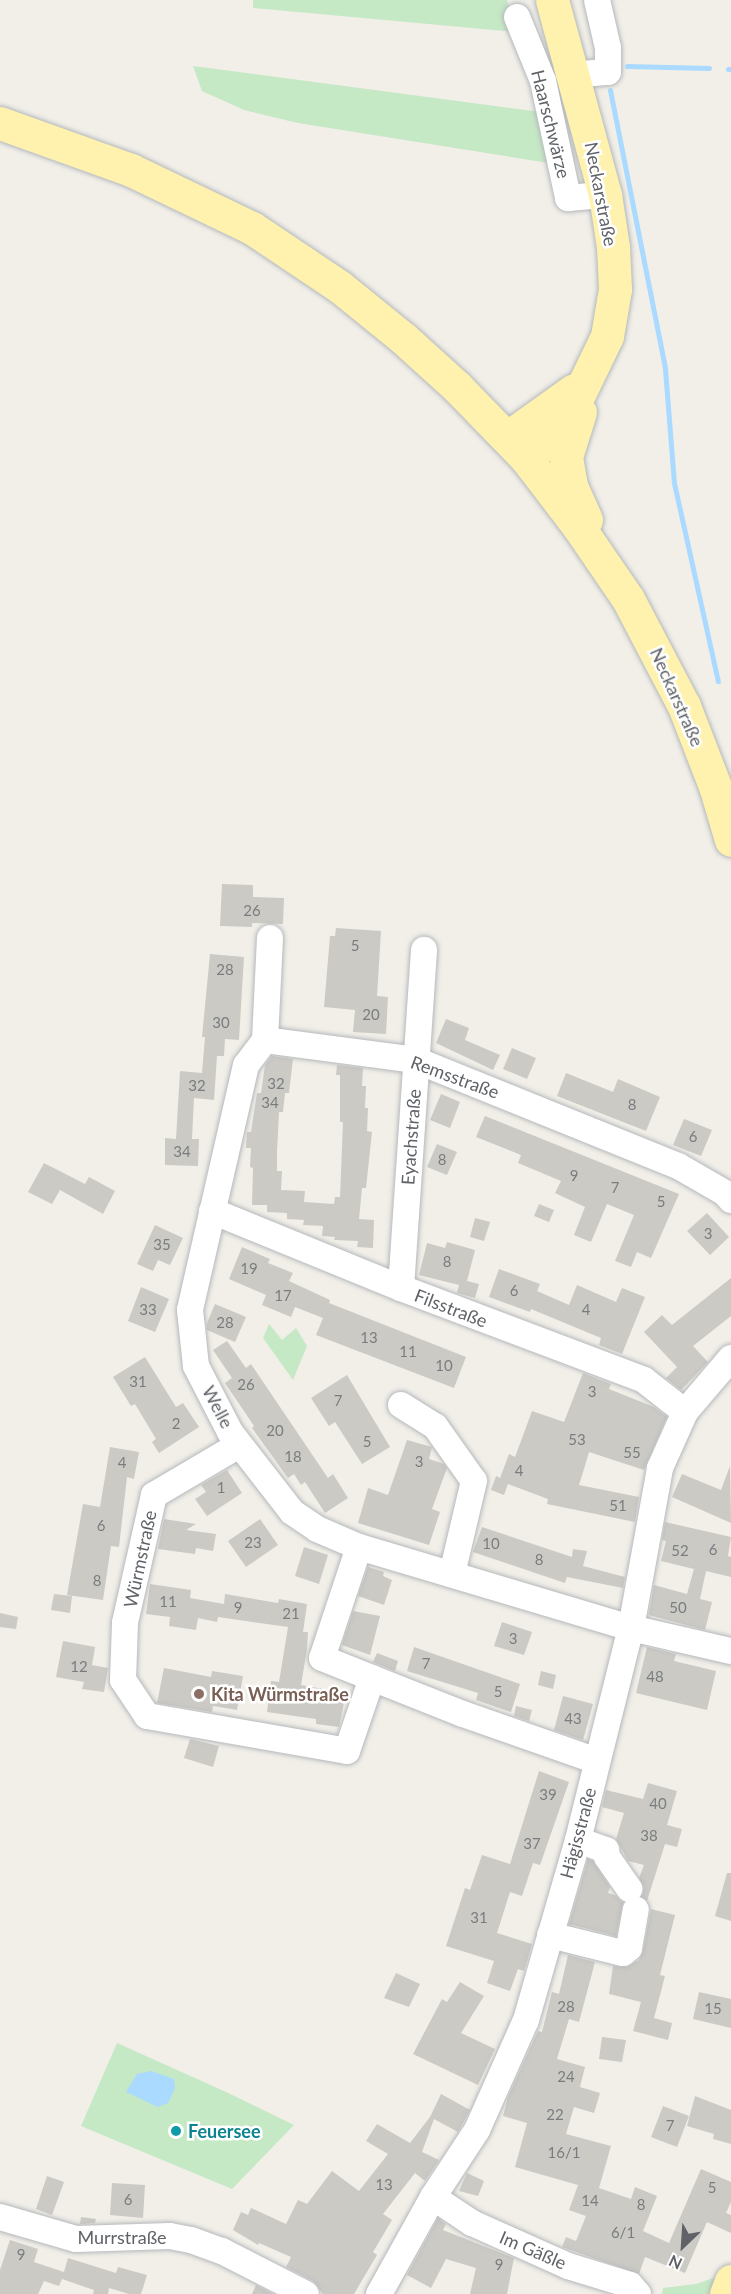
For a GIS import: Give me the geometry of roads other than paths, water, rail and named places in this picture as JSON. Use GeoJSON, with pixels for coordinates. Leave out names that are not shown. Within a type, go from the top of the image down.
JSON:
{"type":"FeatureCollection","features":[{"type":"Feature","properties":{"kind":"main road","name":"Neckarstraße"},"geometry":{"type":"LineString","coordinates":[[552,0],[605,195],[613,247],[615,289],[607,336],[594,366],[581,385],[566,421],[550,438],[517,448],[604,563],[648,634],[684,706],[716,789],[731,840]]}},
{"type":"Feature","properties":{"kind":"main road"},"geometry":{"type":"LineString","coordinates":[[0,123],[96,156],[190,196],[252,228],[340,287],[431,363],[517,448]]}},
{"type":"Feature","properties":{"kind":"main road","name":"Neckarstraße"},"geometry":{"type":"LineString","coordinates":[[581,385],[582,405],[566,457],[567,471],[604,563]]}},
{"type":"Feature","properties":{"kind":"main road"},"geometry":{"type":"LineString","coordinates":[[726,2294],[731,2281]]}},
{"type":"Feature","properties":{"kind":"street"},"geometry":{"type":"LineString","coordinates":[[574,79],[583,74],[608,72],[608,48],[597,0]]}},
{"type":"Feature","properties":{"kind":"street","name":"Haarschwärze"},"geometry":{"type":"LineString","coordinates":[[517,17],[543,81],[568,198],[605,195]]}},
{"type":"Feature","properties":{"kind":"street"},"geometry":{"type":"LineString","coordinates":[[212,1211],[246,1065],[265,1040],[270,938]]}},
{"type":"Feature","properties":{"kind":"street","name":"Eyachstraße"},"geometry":{"type":"LineString","coordinates":[[401,1288],[424,950]]}},
{"type":"Feature","properties":{"kind":"street","name":"Remsstraße"},"geometry":{"type":"LineString","coordinates":[[265,1040],[417,1060],[678,1166],[725,1193],[731,1200]]}},
{"type":"Feature","properties":{"kind":"street","name":"Filsstraße"},"geometry":{"type":"LineString","coordinates":[[212,1211],[401,1288],[644,1380],[685,1412]]}},
{"type":"Feature","properties":{"kind":"street","name":"Welle"},"geometry":{"type":"LineString","coordinates":[[212,1211],[189,1310],[196,1366],[239,1444],[292,1512],[317,1529],[359,1547],[631,1628],[731,1651]]}},
{"type":"Feature","properties":{"kind":"street","name":"Hägisstraße"},"geometry":{"type":"LineString","coordinates":[[379,2294],[433,2197],[477,2130],[526,2020],[578,1840],[631,1628],[660,1468],[685,1412],[731,1358]]}},
{"type":"Feature","properties":{"kind":"street"},"geometry":{"type":"LineString","coordinates":[[401,1406],[435,1426],[474,1480],[452,1574]]}},
{"type":"Feature","properties":{"kind":"street","name":"Würmstraße"},"geometry":{"type":"LineString","coordinates":[[239,1444],[154,1495],[125,1623],[123,1680],[147,1716],[347,1751],[372,1678]]}},
{"type":"Feature","properties":{"kind":"street"},"geometry":{"type":"LineString","coordinates":[[359,1547],[322,1658],[463,1714],[597,1761]]}},
{"type":"Feature","properties":{"kind":"street"},"geometry":{"type":"LineString","coordinates":[[550,1935],[623,1953],[628,1948],[633,1899],[607,1857],[606,1850],[578,1840]]}},
{"type":"Feature","properties":{"kind":"street","name":"Im Gäßle"},"geometry":{"type":"LineString","coordinates":[[433,2197],[472,2223],[568,2266],[630,2285],[638,2294]]}},
{"type":"Feature","properties":{"kind":"street","name":"Murrstraße"},"geometry":{"type":"LineString","coordinates":[[0,2217],[76,2239],[170,2236],[191,2240],[222,2252],[306,2294]]}},
{"type":"Feature","properties":{"kind":"water","name":"Feuersee"},"geometry":{"type":"Polygon","coordinates":[[[151,2071],[174,2079],[175,2088],[168,2103],[158,2107],[126,2092],[137,2074],[151,2071]]]}},
{"type":"Feature","properties":{"kind":"waterway"},"geometry":{"type":"LineString","coordinates":[[627,66],[709,68]]}},
{"type":"Feature","properties":{"kind":"waterway"},"geometry":{"type":"LineString","coordinates":[[610,90],[665,369],[674,483],[718,681]]}},
{"type":"Feature","properties":{"kind":"place","name":"Kita Würmstraße"},"geometry":{"type":"Point","coordinates":[199,1694]}},
{"type":"Feature","properties":{"kind":"place","name":"Feuersee"},"geometry":{"type":"Point","coordinates":[176,2131]}}]}
